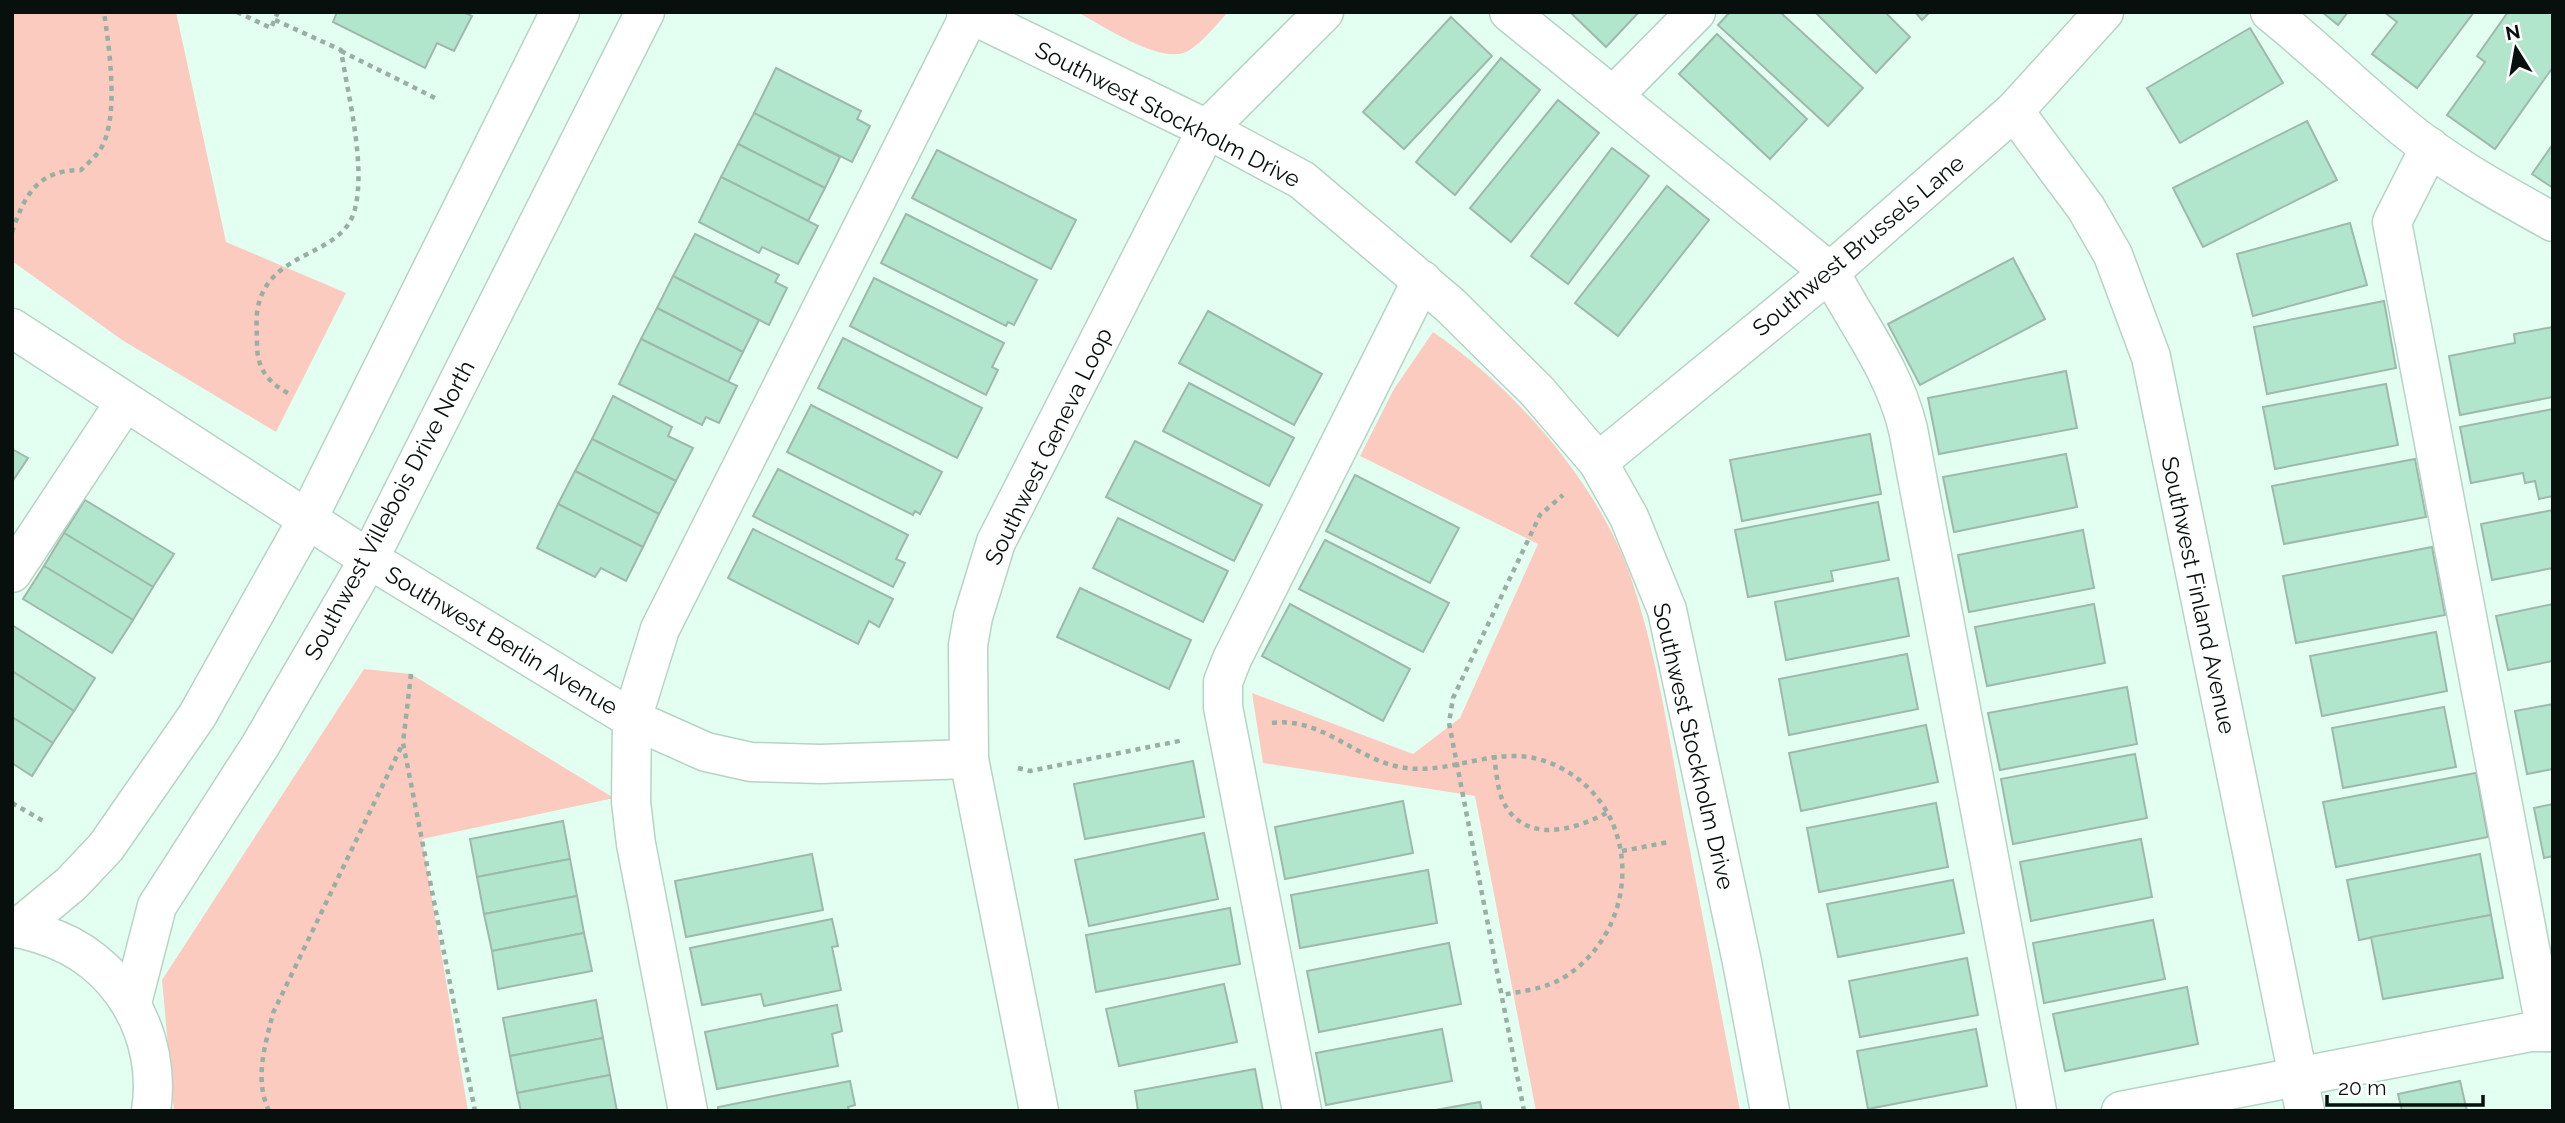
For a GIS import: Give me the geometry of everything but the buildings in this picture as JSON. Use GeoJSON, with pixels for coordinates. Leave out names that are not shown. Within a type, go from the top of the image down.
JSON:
{"type":"FeatureCollection","features":[{"type":"Feature","properties":{"kind":"street"},"geometry":{"type":"LineString","coordinates":[[15,928],[71,884],[106,847],[197,716],[307,520],[560,12]]}},
{"type":"Feature","properties":{"kind":"street","name":"Southwest Villebois Drive North"},"geometry":{"type":"LineString","coordinates":[[132,1003],[157,906],[260,746],[369,559],[645,12]]}},
{"type":"Feature","properties":{"kind":"street","name":"Southwest Geneva Loop"},"geometry":{"type":"LineString","coordinates":[[1039,1111],[969,759],[968,645],[973,617],[996,542],[1207,129],[1324,12]]}},
{"type":"Feature","properties":{"kind":"street"},"geometry":{"type":"LineString","coordinates":[[1509,12],[1830,272],[1854,318],[1886,366],[1903,408],[2037,1111]]}},
{"type":"Feature","properties":{"kind":"street"},"geometry":{"type":"LineString","coordinates":[[1612,96],[1696,12]]}},
{"type":"Feature","properties":{"kind":"street","name":"Southwest Brussels Lane"},"geometry":{"type":"LineString","coordinates":[[1598,462],[1830,272],[2014,111],[2104,12]]}},
{"type":"Feature","properties":{"kind":"street"},"geometry":{"type":"LineString","coordinates":[[2270,12],[2430,147],[2479,181],[2553,222]]}},
{"type":"Feature","properties":{"kind":"street"},"geometry":{"type":"LineString","coordinates":[[688,1111],[636,844],[631,802],[632,719],[660,629],[969,13]]}},
{"type":"Feature","properties":{"kind":"street","name":"Southwest Stockholm Drive"},"geometry":{"type":"LineString","coordinates":[[969,13],[1207,129],[1302,180],[1422,280],[1537,391],[1598,462],[1629,517],[1667,610],[1742,962],[1769,1111]]}},
{"type":"Feature","properties":{"kind":"street","name":"Southwest Finland Avenue"},"geometry":{"type":"LineString","coordinates":[[2014,111],[2086,208],[2113,255],[2151,357],[2302,1094]]}},
{"type":"Feature","properties":{"kind":"street"},"geometry":{"type":"LineString","coordinates":[[2121,1111],[2302,1094],[2530,1032],[2549,1032],[2392,222],[2430,147]]}},
{"type":"Feature","properties":{"kind":"street"},"geometry":{"type":"LineString","coordinates":[[1302,1111],[1223,707],[1223,682],[1232,659],[1422,280]]}},
{"type":"Feature","properties":{"kind":"street","name":"Southwest Berlin Avenue"},"geometry":{"type":"LineString","coordinates":[[12,328],[307,520],[632,719],[706,752],[751,762],[820,764],[969,759]]}},
{"type":"Feature","properties":{"kind":"street"},"geometry":{"type":"LineString","coordinates":[[12,573],[125,402]]}},
{"type":"Feature","properties":{"kind":"street"},"geometry":{"type":"LineString","coordinates":[[15,928],[63,941],[102,966],[132,1003],[149,1043],[154,1088],[151,1111]]}},
{"type":"Feature","properties":{"kind":"path"},"geometry":{"type":"LineString","coordinates":[[12,232],[34,186],[59,170],[81,170],[101,149],[108,124],[111,90],[104,12]]}},
{"type":"Feature","properties":{"kind":"path"},"geometry":{"type":"LineString","coordinates":[[237,12],[271,28],[278,12]]}},
{"type":"Feature","properties":{"kind":"path"},"geometry":{"type":"LineString","coordinates":[[275,20],[438,99]]}},
{"type":"Feature","properties":{"kind":"path"},"geometry":{"type":"LineString","coordinates":[[290,394],[274,387],[264,373],[257,352],[257,312],[276,271],[322,246],[342,231],[355,211],[355,150],[341,50]]}},
{"type":"Feature","properties":{"kind":"path"},"geometry":{"type":"LineString","coordinates":[[1524,1111],[1449,723],[1453,698],[1540,515],[1598,462]]}},
{"type":"Feature","properties":{"kind":"path"},"geometry":{"type":"LineString","coordinates":[[411,674],[403,743],[475,1111]]}},
{"type":"Feature","properties":{"kind":"path"},"geometry":{"type":"LineString","coordinates":[[969,759],[1030,771],[1276,722],[1296,723],[1326,732],[1363,755],[1396,766],[1457,763],[1494,755],[1521,755],[1561,768],[1588,786],[1608,812],[1617,831],[1622,851],[1624,887],[1620,903],[1604,937],[1582,963],[1546,985],[1502,995]]}},
{"type":"Feature","properties":{"kind":"path"},"geometry":{"type":"LineString","coordinates":[[269,1111],[262,1095],[262,1057],[273,1013],[403,743]]}},
{"type":"Feature","properties":{"kind":"path"},"geometry":{"type":"LineString","coordinates":[[1494,755],[1502,799],[1513,817],[1534,829],[1558,831],[1583,826],[1608,812]]}},
{"type":"Feature","properties":{"kind":"path"},"geometry":{"type":"LineString","coordinates":[[12,803],[45,822]]}},
{"type":"Feature","properties":{"kind":"shaded area"},"geometry":{"type":"Polygon","coordinates":[[[12,12],[176,12],[226,242],[346,293],[276,432],[122,340],[12,261],[12,12]]]}},
{"type":"Feature","properties":{"kind":"shaded area"},"geometry":{"type":"Polygon","coordinates":[[[1077,12],[1228,12],[1199,43],[1188,51],[1177,54],[1148,49],[1077,12]]]}},
{"type":"Feature","properties":{"kind":"shaded area"},"geometry":{"type":"Polygon","coordinates":[[[1433,332],[1494,381],[1552,442],[1577,475],[1618,545],[1641,609],[1662,696],[1740,1111],[1536,1111],[1475,796],[1263,763],[1252,693],[1413,754],[1460,718],[1538,544],[1360,456],[1394,389],[1433,332]]]}},
{"type":"Feature","properties":{"kind":"shaded area"},"geometry":{"type":"Polygon","coordinates":[[[364,669],[411,674],[614,798],[422,839],[468,1111],[174,1111],[162,980],[364,669]]]}}]}
